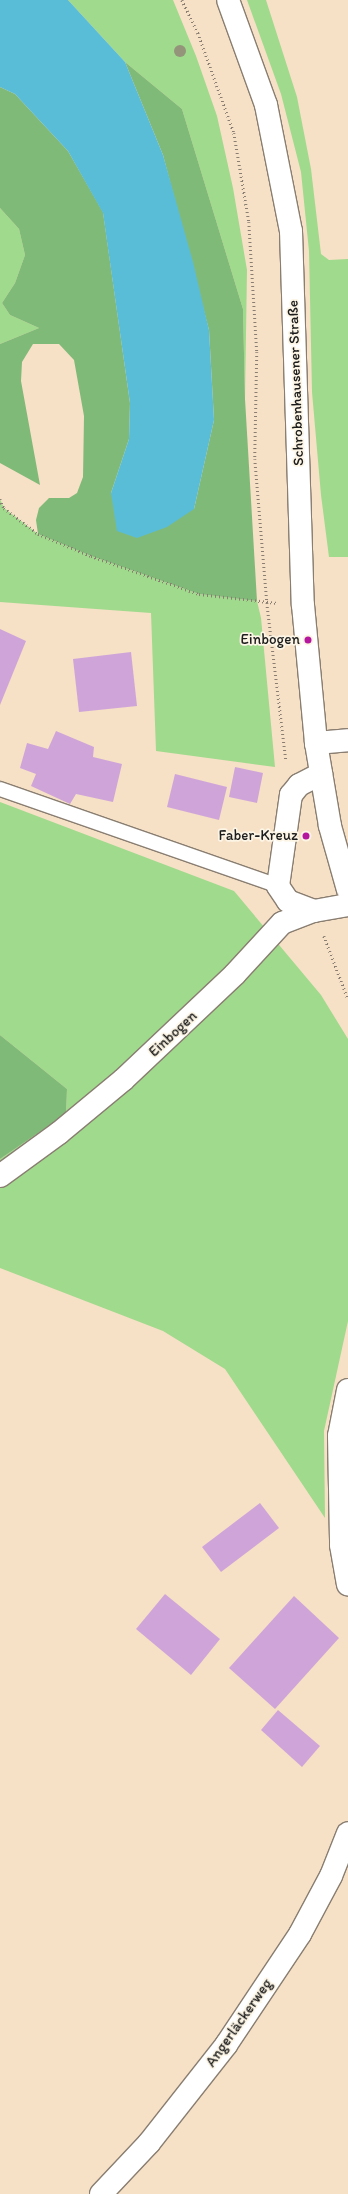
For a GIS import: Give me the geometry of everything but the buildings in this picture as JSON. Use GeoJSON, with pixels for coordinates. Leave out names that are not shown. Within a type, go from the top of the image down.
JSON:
{"type":"FeatureCollection","features":[{"type":"Feature","properties":{"kind":"street","name":"Schrobenhausener Straße"},"geometry":{"type":"LineString","coordinates":[[228,0],[266,105],[291,231],[303,605],[316,742],[321,774],[330,826],[348,890]]}},
{"type":"Feature","properties":{"kind":"street"},"geometry":{"type":"LineString","coordinates":[[316,742],[348,740]]}},
{"type":"Feature","properties":{"kind":"street"},"geometry":{"type":"LineString","coordinates":[[314,911],[288,901],[278,886],[291,795],[299,785],[321,774]]}},
{"type":"Feature","properties":{"kind":"street","name":"Einbogen"},"geometry":{"type":"LineString","coordinates":[[0,1176],[59,1133],[123,1080],[235,974],[282,923],[314,911],[348,905]]}},
{"type":"Feature","properties":{"kind":"street"},"geometry":{"type":"LineString","coordinates":[[348,1390],[339,1436],[341,1544],[348,1584]]}},
{"type":"Feature","properties":{"kind":"street","name":"Angerläckerweg"},"geometry":{"type":"LineString","coordinates":[[101,2194],[149,2142],[226,2045],[300,1934],[331,1876],[348,1833]]}},
{"type":"Feature","properties":{"kind":"lane"},"geometry":{"type":"LineString","coordinates":[[0,789],[278,886]]}},
{"type":"Feature","properties":{"kind":"path"},"geometry":{"type":"LineString","coordinates":[[182,0],[198,33],[234,134],[249,222],[257,352],[255,459],[267,603],[291,795]]}},
{"type":"Feature","properties":{"kind":"path"},"geometry":{"type":"LineString","coordinates":[[0,499],[4,508],[38,534],[91,556],[199,594],[267,603],[303,605]]}},
{"type":"Feature","properties":{"kind":"path"},"geometry":{"type":"LineString","coordinates":[[314,911],[348,999]]}},
{"type":"Feature","properties":{"kind":"green space"},"geometry":{"type":"Polygon","coordinates":[[[68,0],[173,0],[196,56],[217,116],[233,188],[247,270],[245,399],[243,309],[182,109],[125,62],[68,0]]]}},
{"type":"Feature","properties":{"kind":"green space"},"geometry":{"type":"Polygon","coordinates":[[[247,0],[266,0],[297,97],[311,169],[321,254],[329,260],[348,259],[348,557],[329,557],[321,495],[312,392],[309,251],[301,172],[281,94],[247,0]]]}},
{"type":"Feature","properties":{"kind":"green space"},"geometry":{"type":"Polygon","coordinates":[[[125,62],[182,109],[243,309],[245,399],[257,601],[199,594],[91,556],[38,534],[36,520],[39,508],[49,498],[69,498],[77,493],[83,477],[84,416],[74,360],[59,344],[33,344],[22,362],[21,381],[40,485],[0,463],[0,344],[39,328],[10,315],[2,303],[15,283],[25,255],[19,229],[0,208],[0,87],[15,94],[68,151],[103,212],[130,403],[129,439],[111,493],[194,509],[214,420],[209,330],[163,155],[125,62]]]}},
{"type":"Feature","properties":{"kind":"green space"},"geometry":{"type":"Polygon","coordinates":[[[0,208],[19,229],[25,255],[15,283],[2,303],[10,315],[39,328],[0,344],[0,208]]]}},
{"type":"Feature","properties":{"kind":"green space"},"geometry":{"type":"Polygon","coordinates":[[[0,499],[4,508],[38,534],[91,556],[199,594],[257,601],[261,618],[275,767],[156,751],[151,613],[0,602],[0,499]]]}},
{"type":"Feature","properties":{"kind":"green space"},"geometry":{"type":"Polygon","coordinates":[[[0,802],[234,891],[321,995],[348,1039],[348,1321],[324,1431],[325,1518],[225,1369],[163,1331],[0,1268],[0,1159],[66,1114],[67,1089],[0,1035],[0,802]]]}},
{"type":"Feature","properties":{"kind":"green space"},"geometry":{"type":"Polygon","coordinates":[[[0,1035],[67,1089],[66,1114],[0,1159],[0,1035]]]}},
{"type":"Feature","properties":{"kind":"water"},"geometry":{"type":"Polygon","coordinates":[[[0,0],[68,0],[125,62],[163,155],[193,262],[209,330],[214,420],[194,509],[167,527],[137,538],[117,531],[111,493],[129,439],[130,403],[103,213],[68,151],[15,94],[0,87],[0,0]]]}},
{"type":"Feature","properties":{"kind":"place","name":"Einbogen"},"geometry":{"type":"Point","coordinates":[308,640]}},
{"type":"Feature","properties":{"kind":"place","name":"Faber-Kreuz"},"geometry":{"type":"Point","coordinates":[306,836]}}]}
